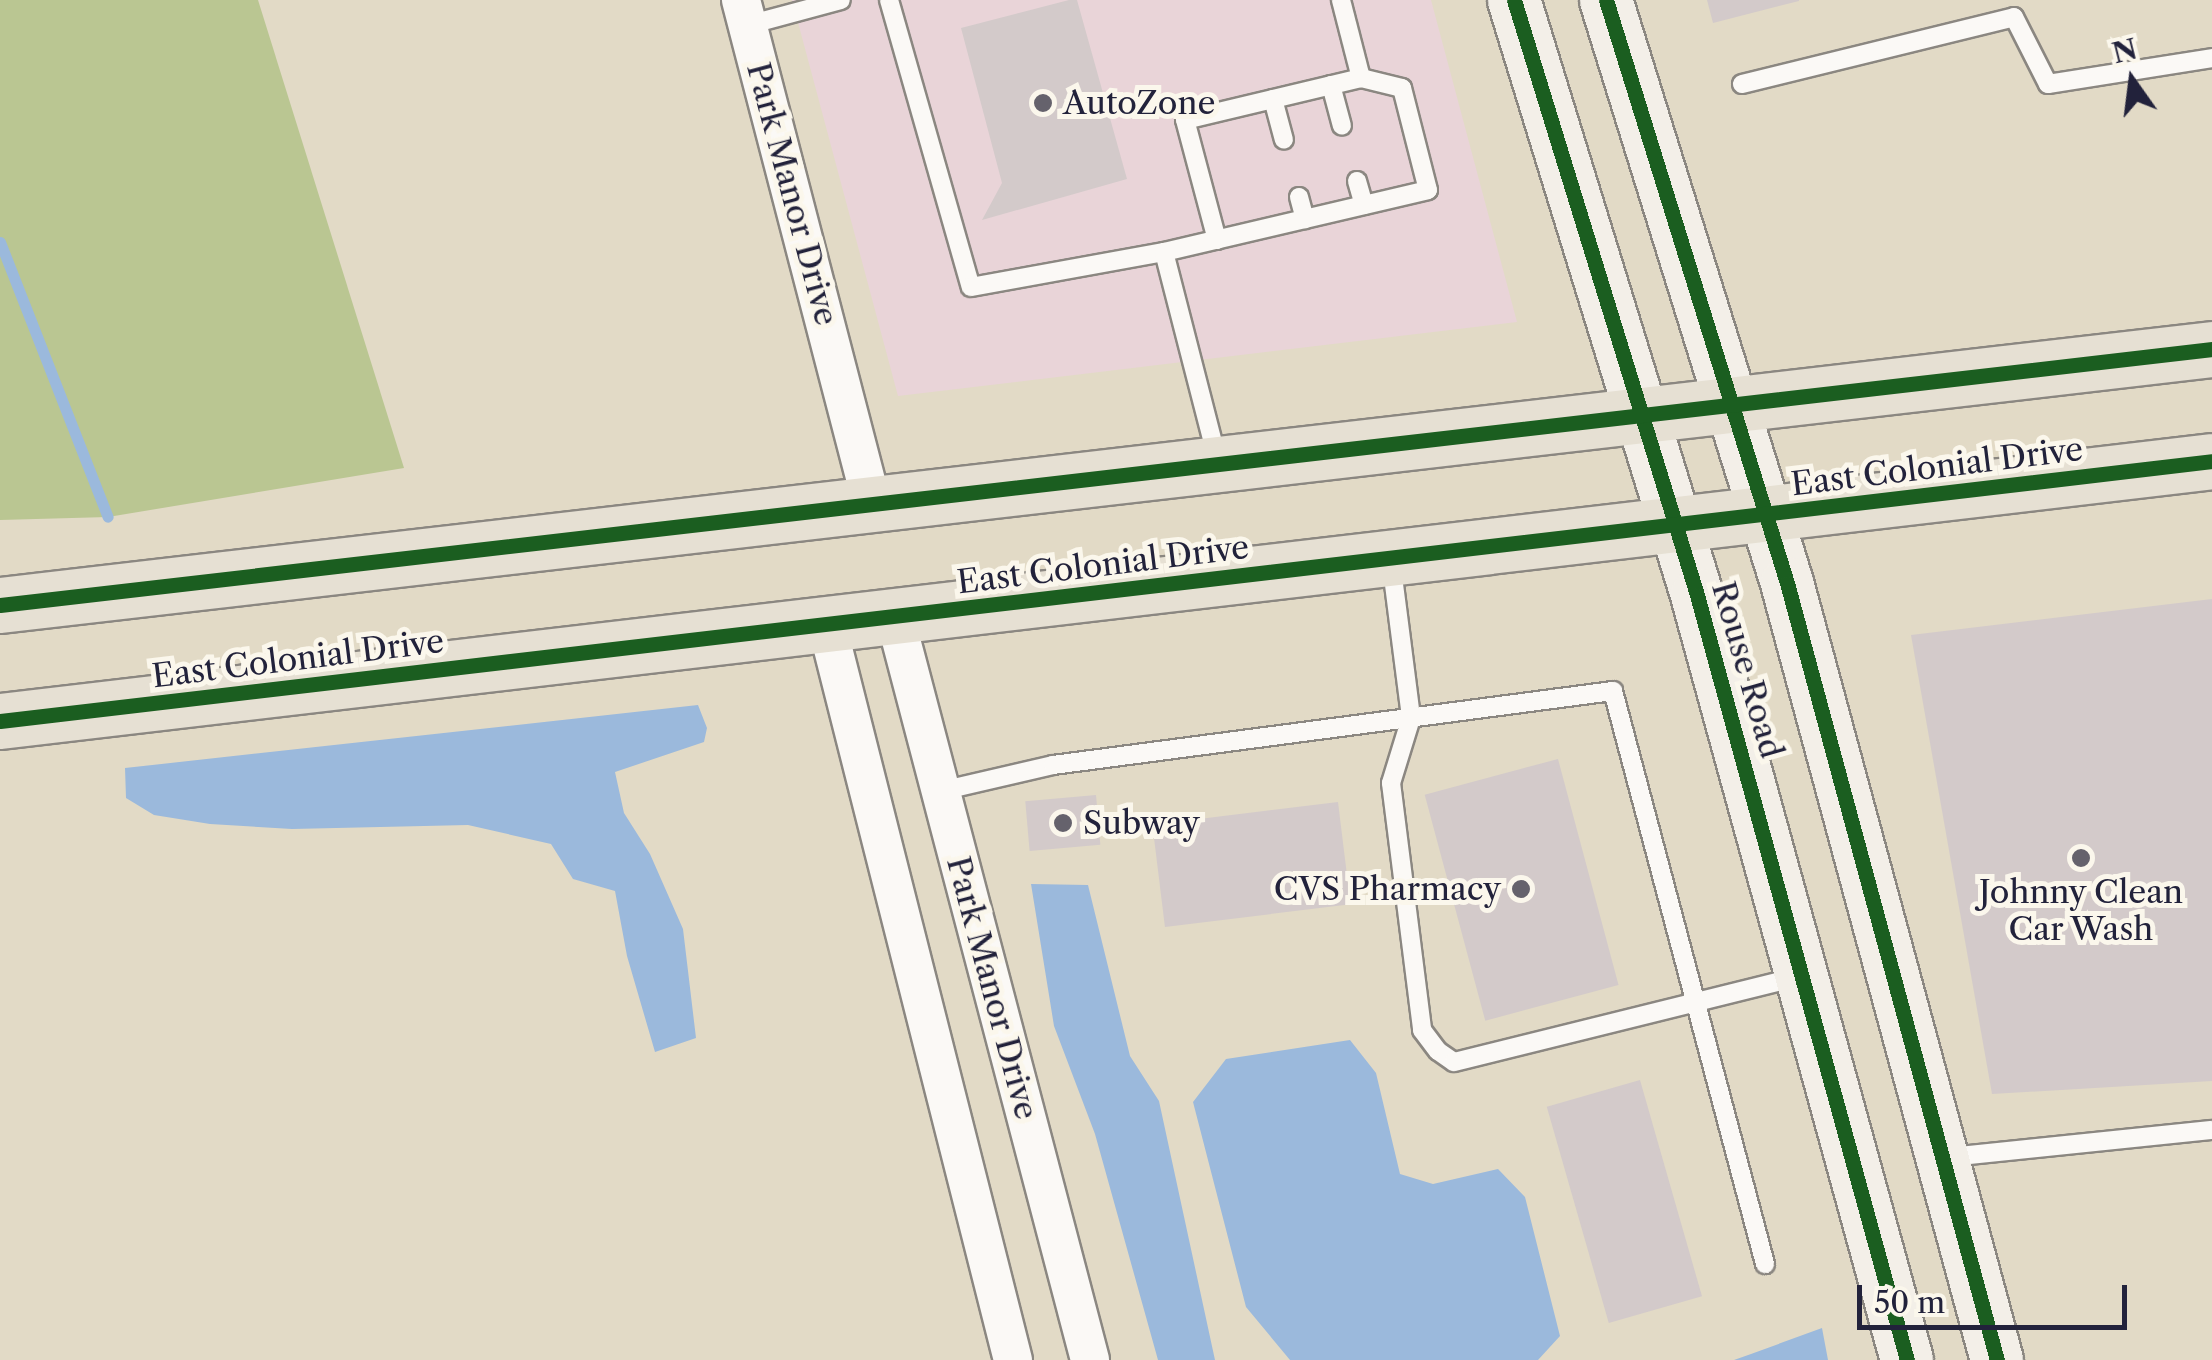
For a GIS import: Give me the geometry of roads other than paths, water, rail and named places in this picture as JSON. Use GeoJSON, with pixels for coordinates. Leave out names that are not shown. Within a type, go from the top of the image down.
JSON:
{"type":"FeatureCollection","features":[{"type":"Feature","properties":{"kind":"highway"},"geometry":{"type":"LineString","coordinates":[[0,605],[2212,349]]}},
{"type":"Feature","properties":{"kind":"highway","name":"East Colonial Drive"},"geometry":{"type":"LineString","coordinates":[[0,721],[2212,461]]}},
{"type":"Feature","properties":{"kind":"highway"},"geometry":{"type":"LineString","coordinates":[[0,640],[24,620],[96,594]]}},
{"type":"Feature","properties":{"kind":"street","name":"Rouse Road"},"geometry":{"type":"LineString","coordinates":[[1514,0],[1677,526],[1907,1360]]}},
{"type":"Feature","properties":{"kind":"street","name":"Rouse Road"},"geometry":{"type":"LineString","coordinates":[[1606,0],[1767,515],[1997,1360]]}},
{"type":"Feature","properties":{"kind":"street","name":"Park Manor Drive"},"geometry":{"type":"LineString","coordinates":[[745,13],[872,504]]}},
{"type":"Feature","properties":{"kind":"street","name":"Park Manor Drive"},"geometry":{"type":"LineString","coordinates":[[895,617],[1090,1360]]}},
{"type":"Feature","properties":{"kind":"street"},"geometry":{"type":"LineString","coordinates":[[827,625],[1013,1360]]}},
{"type":"Feature","properties":{"kind":"lane"},"geometry":{"type":"LineString","coordinates":[[745,13],[841,0]]}},
{"type":"Feature","properties":{"kind":"lane"},"geometry":{"type":"LineString","coordinates":[[889,0],[971,288],[1164,252],[1217,240],[1428,190],[1402,88],[1361,78],[1185,120],[1217,240]]}},
{"type":"Feature","properties":{"kind":"lane"},"geometry":{"type":"LineString","coordinates":[[1341,0],[1361,78]]}},
{"type":"Feature","properties":{"kind":"lane"},"geometry":{"type":"LineString","coordinates":[[1742,84],[2014,17],[2048,84],[2212,58]]}},
{"type":"Feature","properties":{"kind":"lane"},"geometry":{"type":"LineString","coordinates":[[1331,85],[1342,126]]}},
{"type":"Feature","properties":{"kind":"lane"},"geometry":{"type":"LineString","coordinates":[[1273,99],[1284,140]]}},
{"type":"Feature","properties":{"kind":"lane"},"geometry":{"type":"LineString","coordinates":[[1357,182],[1364,205]]}},
{"type":"Feature","properties":{"kind":"lane"},"geometry":{"type":"LineString","coordinates":[[1299,197],[1305,219]]}},
{"type":"Feature","properties":{"kind":"lane"},"geometry":{"type":"LineString","coordinates":[[1164,252],[1218,464]]}},
{"type":"Feature","properties":{"kind":"lane"},"geometry":{"type":"LineString","coordinates":[[1391,559],[1411,718],[1391,783],[1422,1030],[1438,1051],[1454,1062],[1803,976]]}},
{"type":"Feature","properties":{"kind":"lane"},"geometry":{"type":"LineString","coordinates":[[940,791],[1053,765],[1612,691],[1764,1264]]}},
{"type":"Feature","properties":{"kind":"lane"},"geometry":{"type":"LineString","coordinates":[[1943,1157],[2212,1130]]}},
{"type":"Feature","properties":{"kind":"water"},"geometry":{"type":"Polygon","coordinates":[[[698,705],[707,728],[704,742],[615,772],[624,813],[650,854],[683,929],[696,1038],[655,1052],[627,956],[615,891],[573,879],[551,844],[468,825],[292,829],[210,824],[154,815],[126,798],[125,768],[698,705]]]}},
{"type":"Feature","properties":{"kind":"water"},"geometry":{"type":"Polygon","coordinates":[[[1031,884],[1088,885],[1130,1056],[1159,1101],[1215,1360],[1158,1360],[1095,1134],[1054,1026],[1031,884]]]}},
{"type":"Feature","properties":{"kind":"water"},"geometry":{"type":"Polygon","coordinates":[[[1350,1040],[1376,1073],[1400,1174],[1433,1184],[1498,1169],[1525,1197],[1560,1336],[1538,1360],[1290,1360],[1246,1307],[1193,1102],[1226,1059],[1350,1040]]]}},
{"type":"Feature","properties":{"kind":"water"},"geometry":{"type":"Polygon","coordinates":[[[1822,1328],[1828,1360],[1734,1360],[1751,1354],[1822,1328]]]}},
{"type":"Feature","properties":{"kind":"waterway"},"geometry":{"type":"LineString","coordinates":[[0,242],[108,517]]}},
{"type":"Feature","properties":{"kind":"place","name":"AutoZone"},"geometry":{"type":"Point","coordinates":[1043,103]}},
{"type":"Feature","properties":{"kind":"place","name":"Subway"},"geometry":{"type":"Point","coordinates":[1063,823]}},
{"type":"Feature","properties":{"kind":"place","name":"Johnny Clean Car Wash"},"geometry":{"type":"Point","coordinates":[2081,858]}},
{"type":"Feature","properties":{"kind":"place","name":"CVS Pharmacy"},"geometry":{"type":"Point","coordinates":[1521,889]}}]}
